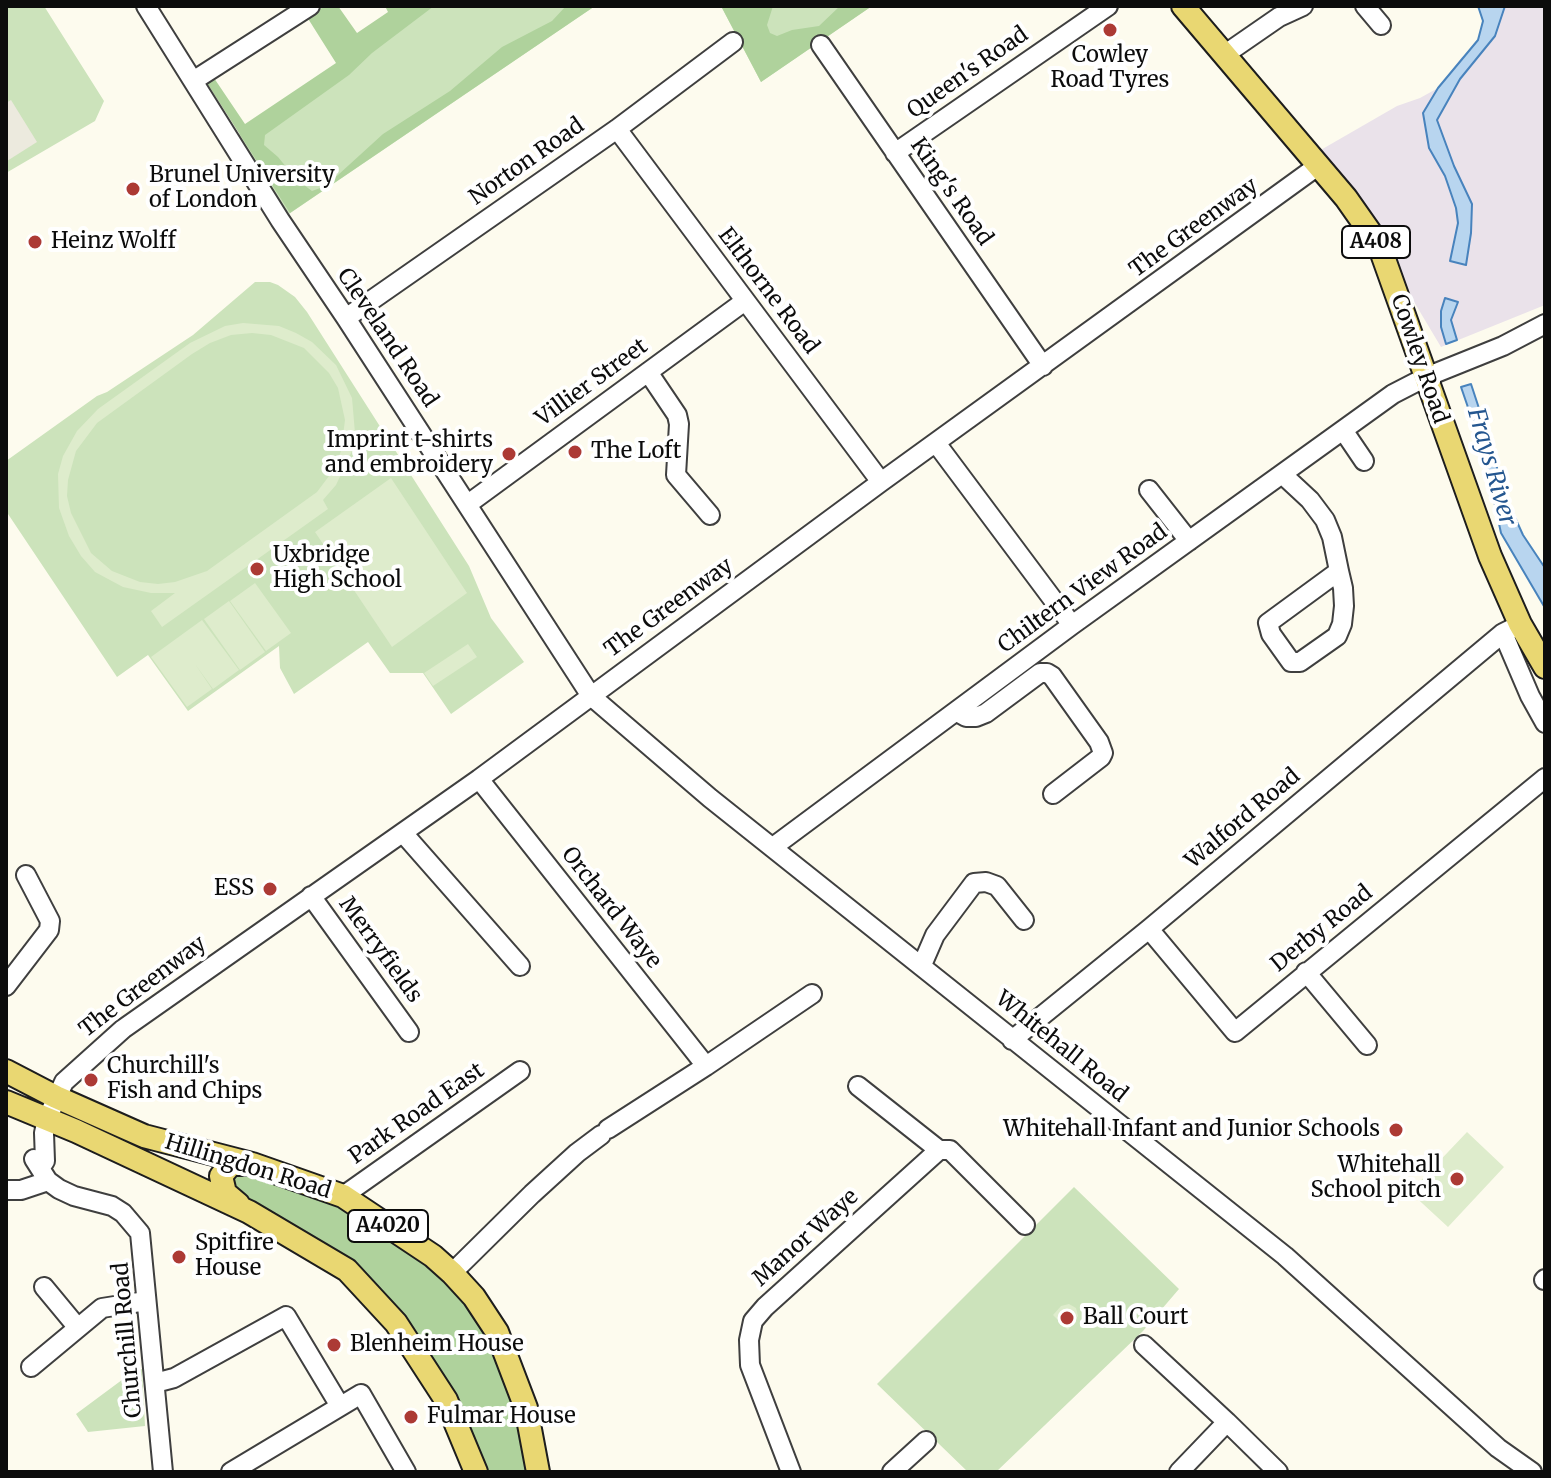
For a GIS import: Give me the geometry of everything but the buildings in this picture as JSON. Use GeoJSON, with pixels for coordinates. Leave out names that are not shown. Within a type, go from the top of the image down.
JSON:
{"type":"FeatureCollection","features":[{"type":"Feature","properties":{"kind":"main road","name":"Cowley Road"},"geometry":{"type":"LineString","coordinates":[[1183,6],[1319,165],[1379,245],[1441,370],[1512,628],[1545,667]]}},
{"type":"Feature","properties":{"kind":"main road","name":"Hillingdon Road"},"geometry":{"type":"LineString","coordinates":[[6,1071],[144,1136],[252,1164],[343,1196],[433,1256],[474,1297],[497,1332],[526,1408],[538,1472]]}},
{"type":"Feature","properties":{"kind":"main road","name":"Hillingdon Road"},"geometry":{"type":"LineString","coordinates":[[6,1102],[46,1126],[249,1212],[347,1270],[396,1323],[446,1400],[476,1472]]}},
{"type":"Feature","properties":{"kind":"main road","name":"A4020"},"geometry":{"type":"LineString","coordinates":[[249,1212],[225,1193],[221,1176],[231,1164],[252,1164]]}},
{"type":"Feature","properties":{"kind":"street","name":"Cleveland Road"},"geometry":{"type":"LineString","coordinates":[[146,6],[290,236],[591,696]]}},
{"type":"Feature","properties":{"kind":"street"},"geometry":{"type":"LineString","coordinates":[[193,81],[310,6]]}},
{"type":"Feature","properties":{"kind":"street","name":"Queen's Road"},"geometry":{"type":"LineString","coordinates":[[895,153],[1108,6]]}},
{"type":"Feature","properties":{"kind":"street"},"geometry":{"type":"LineString","coordinates":[[1224,55],[1279,17],[1303,6]]}},
{"type":"Feature","properties":{"kind":"street"},"geometry":{"type":"LineString","coordinates":[[1365,6],[1381,25]]}},
{"type":"Feature","properties":{"kind":"street","name":"Norton Road"},"geometry":{"type":"LineString","coordinates":[[346,318],[617,129],[733,42]]}},
{"type":"Feature","properties":{"kind":"street","name":"King's Road"},"geometry":{"type":"LineString","coordinates":[[821,45],[1043,366]]}},
{"type":"Feature","properties":{"kind":"street","name":"Elthorne Road"},"geometry":{"type":"LineString","coordinates":[[617,129],[881,482]]}},
{"type":"Feature","properties":{"kind":"street","name":"The Greenway"},"geometry":{"type":"LineString","coordinates":[[46,1126],[56,1097],[73,1073],[123,1029],[479,779],[881,482],[1319,165]]}},
{"type":"Feature","properties":{"kind":"street","name":"Villier Street"},"geometry":{"type":"LineString","coordinates":[[468,504],[745,301]]}},
{"type":"Feature","properties":{"kind":"street","name":"Chiltern View Road"},"geometry":{"type":"LineString","coordinates":[[773,847],[1072,625],[1393,394],[1441,370],[1543,331]]}},
{"type":"Feature","properties":{"kind":"street"},"geometry":{"type":"LineString","coordinates":[[648,372],[677,415],[676,475],[710,515]]}},
{"type":"Feature","properties":{"kind":"street"},"geometry":{"type":"LineString","coordinates":[[1343,430],[1364,461]]}},
{"type":"Feature","properties":{"kind":"street"},"geometry":{"type":"LineString","coordinates":[[936,443],[1072,625]]}},
{"type":"Feature","properties":{"kind":"street"},"geometry":{"type":"LineString","coordinates":[[1282,474],[1310,500],[1325,520],[1332,537],[1339,571],[1344,606],[1339,634],[1300,662],[1291,662],[1267,627],[1269,622],[1339,571]]}},
{"type":"Feature","properties":{"kind":"street"},"geometry":{"type":"LineString","coordinates":[[1149,490],[1189,541]]}},
{"type":"Feature","properties":{"kind":"street"},"geometry":{"type":"LineString","coordinates":[[1512,628],[1530,696],[1545,723]]}},
{"type":"Feature","properties":{"kind":"street","name":"Walford Road"},"geometry":{"type":"LineString","coordinates":[[1012,1040],[1512,628]]}},
{"type":"Feature","properties":{"kind":"street"},"geometry":{"type":"LineString","coordinates":[[957,712],[966,717],[976,717],[1040,673],[1052,676],[1099,742],[1103,753],[1053,794]]}},
{"type":"Feature","properties":{"kind":"street","name":"Whitehall Road"},"geometry":{"type":"LineString","coordinates":[[591,696],[710,798],[1285,1256],[1498,1448],[1532,1472]]}},
{"type":"Feature","properties":{"kind":"street","name":"Derby Road"},"geometry":{"type":"LineString","coordinates":[[1149,929],[1235,1032],[1545,778]]}},
{"type":"Feature","properties":{"kind":"street","name":"Orchard Waye"},"geometry":{"type":"LineString","coordinates":[[479,779],[706,1066]]}},
{"type":"Feature","properties":{"kind":"street"},"geometry":{"type":"LineString","coordinates":[[403,833],[520,966]]}},
{"type":"Feature","properties":{"kind":"street"},"geometry":{"type":"LineString","coordinates":[[6,986],[49,930],[50,921],[26,875]]}},
{"type":"Feature","properties":{"kind":"street"},"geometry":{"type":"LineString","coordinates":[[922,965],[935,935],[974,883],[986,882],[997,886],[1024,920]]}},
{"type":"Feature","properties":{"kind":"street","name":"Merryfields"},"geometry":{"type":"LineString","coordinates":[[311,896],[409,1032]]}},
{"type":"Feature","properties":{"kind":"street"},"geometry":{"type":"LineString","coordinates":[[1306,972],[1367,1045]]}},
{"type":"Feature","properties":{"kind":"street"},"geometry":{"type":"LineString","coordinates":[[452,1273],[554,1173],[605,1132],[812,994]]}},
{"type":"Feature","properties":{"kind":"street","name":"Park Road East"},"geometry":{"type":"LineString","coordinates":[[343,1196],[520,1071]]}},
{"type":"Feature","properties":{"kind":"street"},"geometry":{"type":"LineString","coordinates":[[858,1086],[939,1150],[950,1150],[1025,1225]]}},
{"type":"Feature","properties":{"kind":"street"},"geometry":{"type":"LineString","coordinates":[[6,1190],[21,1190],[45,1174],[46,1126]]}},
{"type":"Feature","properties":{"kind":"street","name":"Manor Waye"},"geometry":{"type":"LineString","coordinates":[[791,1472],[750,1365],[749,1340],[753,1321],[939,1150]]}},
{"type":"Feature","properties":{"kind":"street","name":"Churchill Road"},"geometry":{"type":"LineString","coordinates":[[45,1174],[66,1193],[112,1206],[123,1213],[140,1233],[163,1472]]}},
{"type":"Feature","properties":{"kind":"street"},"geometry":{"type":"LineString","coordinates":[[44,1287],[78,1328]]}},
{"type":"Feature","properties":{"kind":"street"},"geometry":{"type":"LineString","coordinates":[[31,1367],[102,1308],[146,1301]]}},
{"type":"Feature","properties":{"kind":"street"},"geometry":{"type":"LineString","coordinates":[[155,1383],[174,1378],[286,1316],[340,1406]]}},
{"type":"Feature","properties":{"kind":"street"},"geometry":{"type":"LineString","coordinates":[[1144,1345],[1278,1472]]}},
{"type":"Feature","properties":{"kind":"street"},"geometry":{"type":"LineString","coordinates":[[231,1472],[361,1394],[406,1472]]}},
{"type":"Feature","properties":{"kind":"street"},"geometry":{"type":"LineString","coordinates":[[1179,1472],[1227,1422]]}},
{"type":"Feature","properties":{"kind":"street"},"geometry":{"type":"LineString","coordinates":[[892,1472],[926,1441]]}},
{"type":"Feature","properties":{"kind":"shaded area"},"geometry":{"type":"Polygon","coordinates":[[[1505,6],[1545,6],[1545,305],[1441,347],[1380,245],[1312,155],[1397,106],[1438,88],[1462,57],[1495,36],[1505,6]]]}},
{"type":"Feature","properties":{"kind":"shaded area"},"geometry":{"type":"Polygon","coordinates":[[[11,100],[37,142],[7,161],[6,103],[11,100]]]}},
{"type":"Feature","properties":{"kind":"green space"},"geometry":{"type":"Polygon","coordinates":[[[6,6],[44,6],[104,101],[95,121],[6,173],[6,6]]]}},
{"type":"Feature","properties":{"kind":"green space"},"geometry":{"type":"Polygon","coordinates":[[[325,6],[338,6],[357,33],[388,12],[385,6],[434,6],[372,53],[349,75],[265,135],[264,145],[296,179],[312,191],[338,175],[383,134],[450,91],[502,47],[552,21],[566,6],[595,6],[290,213],[207,83],[214,78],[245,124],[336,63],[307,17],[325,6]]]}},
{"type":"Feature","properties":{"kind":"green space"},"geometry":{"type":"Polygon","coordinates":[[[428,6],[595,6],[280,220],[229,141],[428,6]]]}},
{"type":"Feature","properties":{"kind":"green space"},"geometry":{"type":"Polygon","coordinates":[[[721,6],[872,6],[761,82],[721,6]]]}},
{"type":"Feature","properties":{"kind":"green space"},"geometry":{"type":"Polygon","coordinates":[[[721,6],[773,6],[767,25],[770,33],[777,36],[819,26],[840,6],[872,6],[761,82],[721,6]]]}},
{"type":"Feature","properties":{"kind":"green space"},"geometry":{"type":"Polygon","coordinates":[[[255,282],[278,285],[295,297],[307,312],[469,566],[491,618],[524,662],[451,714],[423,673],[390,673],[368,642],[294,694],[280,668],[279,646],[188,711],[148,655],[117,677],[6,511],[6,461],[97,396],[193,335],[255,282]]]}},
{"type":"Feature","properties":{"kind":"green space"},"geometry":{"type":"Polygon","coordinates":[[[243,323],[279,326],[312,342],[336,365],[352,398],[355,433],[352,451],[336,485],[323,500],[328,509],[162,627],[151,611],[175,593],[151,593],[123,587],[95,572],[69,536],[59,508],[58,474],[63,456],[77,431],[98,409],[190,343],[225,326],[243,323]],[[231,335],[210,343],[97,423],[76,451],[68,480],[67,496],[71,513],[91,553],[112,571],[140,582],[158,584],[175,582],[207,571],[317,492],[335,468],[341,451],[345,420],[338,388],[329,373],[304,348],[271,335],[231,335]]]}},
{"type":"Feature","properties":{"kind":"green space"},"geometry":{"type":"Polygon","coordinates":[[[391,478],[467,593],[392,647],[315,532],[391,478]]]}},
{"type":"Feature","properties":{"kind":"green space"},"geometry":{"type":"Polygon","coordinates":[[[255,583],[291,633],[266,651],[230,601],[255,583]]]}},
{"type":"Feature","properties":{"kind":"green space"},"geometry":{"type":"Polygon","coordinates":[[[229,601],[265,652],[240,670],[204,619],[229,601]]]}},
{"type":"Feature","properties":{"kind":"green space"},"geometry":{"type":"Polygon","coordinates":[[[202,620],[239,670],[213,689],[195,664],[212,689],[187,707],[151,657],[202,620]]]}},
{"type":"Feature","properties":{"kind":"green space"},"geometry":{"type":"Polygon","coordinates":[[[468,644],[477,657],[433,686],[424,673],[468,644]]]}},
{"type":"Feature","properties":{"kind":"green space","name":"Whitehall School pitch"},"geometry":{"type":"Polygon","coordinates":[[[1467,1132],[1504,1167],[1448,1227],[1410,1192],[1467,1132]]]}},
{"type":"Feature","properties":{"kind":"green space"},"geometry":{"type":"Polygon","coordinates":[[[231,1164],[343,1196],[474,1297],[538,1472],[476,1472],[446,1400],[347,1270],[249,1212],[224,1169],[231,1164]]]}},
{"type":"Feature","properties":{"kind":"green space"},"geometry":{"type":"Polygon","coordinates":[[[1074,1187],[1179,1289],[1143,1331],[996,1472],[968,1472],[877,1384],[1074,1187]]]}},
{"type":"Feature","properties":{"kind":"green space","name":"Ball Court"},"geometry":{"type":"Polygon","coordinates":[[[1069,1304],[1076,1308],[1078,1316],[1068,1330],[1053,1315],[1061,1306],[1069,1304]]]}},
{"type":"Feature","properties":{"kind":"green space"},"geometry":{"type":"Polygon","coordinates":[[[142,1369],[145,1426],[88,1432],[76,1414],[134,1371],[142,1369]]]}},
{"type":"Feature","properties":{"kind":"water"},"geometry":{"type":"Polygon","coordinates":[[[1478,6],[1505,6],[1495,36],[1460,79],[1437,120],[1472,204],[1466,265],[1450,261],[1458,223],[1456,208],[1445,176],[1429,148],[1423,113],[1438,88],[1478,40],[1483,21],[1478,6]]]}},
{"type":"Feature","properties":{"kind":"water"},"geometry":{"type":"Polygon","coordinates":[[[1445,298],[1458,302],[1451,320],[1457,340],[1446,344],[1441,327],[1445,298]]]}},
{"type":"Feature","properties":{"kind":"water","name":"Frays River"},"geometry":{"type":"Polygon","coordinates":[[[1471,384],[1502,489],[1523,535],[1545,568],[1545,608],[1501,533],[1484,454],[1461,387],[1471,384]]]}},
{"type":"Feature","properties":{"kind":"place","name":"Cowley Road Tyres"},"geometry":{"type":"Point","coordinates":[1110,30]}},
{"type":"Feature","properties":{"kind":"place","name":"Brunel University of London"},"geometry":{"type":"Point","coordinates":[133,189]}},
{"type":"Feature","properties":{"kind":"place","name":"Heinz Wolff"},"geometry":{"type":"Point","coordinates":[35,242]}},
{"type":"Feature","properties":{"kind":"place","name":"The Loft"},"geometry":{"type":"Point","coordinates":[575,452]}},
{"type":"Feature","properties":{"kind":"place","name":"Imprint t-shirts and embroidery"},"geometry":{"type":"Point","coordinates":[509,454]}},
{"type":"Feature","properties":{"kind":"place","name":"Uxbridge High School"},"geometry":{"type":"Point","coordinates":[257,569]}},
{"type":"Feature","properties":{"kind":"place","name":"ESS"},"geometry":{"type":"Point","coordinates":[270,889]}},
{"type":"Feature","properties":{"kind":"place","name":"Churchill's Fish and Chips"},"geometry":{"type":"Point","coordinates":[91,1080]}},
{"type":"Feature","properties":{"kind":"place","name":"Whitehall Infant and Junior Schools"},"geometry":{"type":"Point","coordinates":[1396,1130]}},
{"type":"Feature","properties":{"kind":"place","name":"Whitehall School pitch"},"geometry":{"type":"Point","coordinates":[1457,1179]}},
{"type":"Feature","properties":{"kind":"place","name":"Spitfire House"},"geometry":{"type":"Point","coordinates":[179,1257]}},
{"type":"Feature","properties":{"kind":"place","name":"Ball Court"},"geometry":{"type":"Point","coordinates":[1067,1318]}},
{"type":"Feature","properties":{"kind":"place","name":"Blenheim House"},"geometry":{"type":"Point","coordinates":[334,1345]}},
{"type":"Feature","properties":{"kind":"place","name":"Fulmar House"},"geometry":{"type":"Point","coordinates":[411,1417]}}]}
